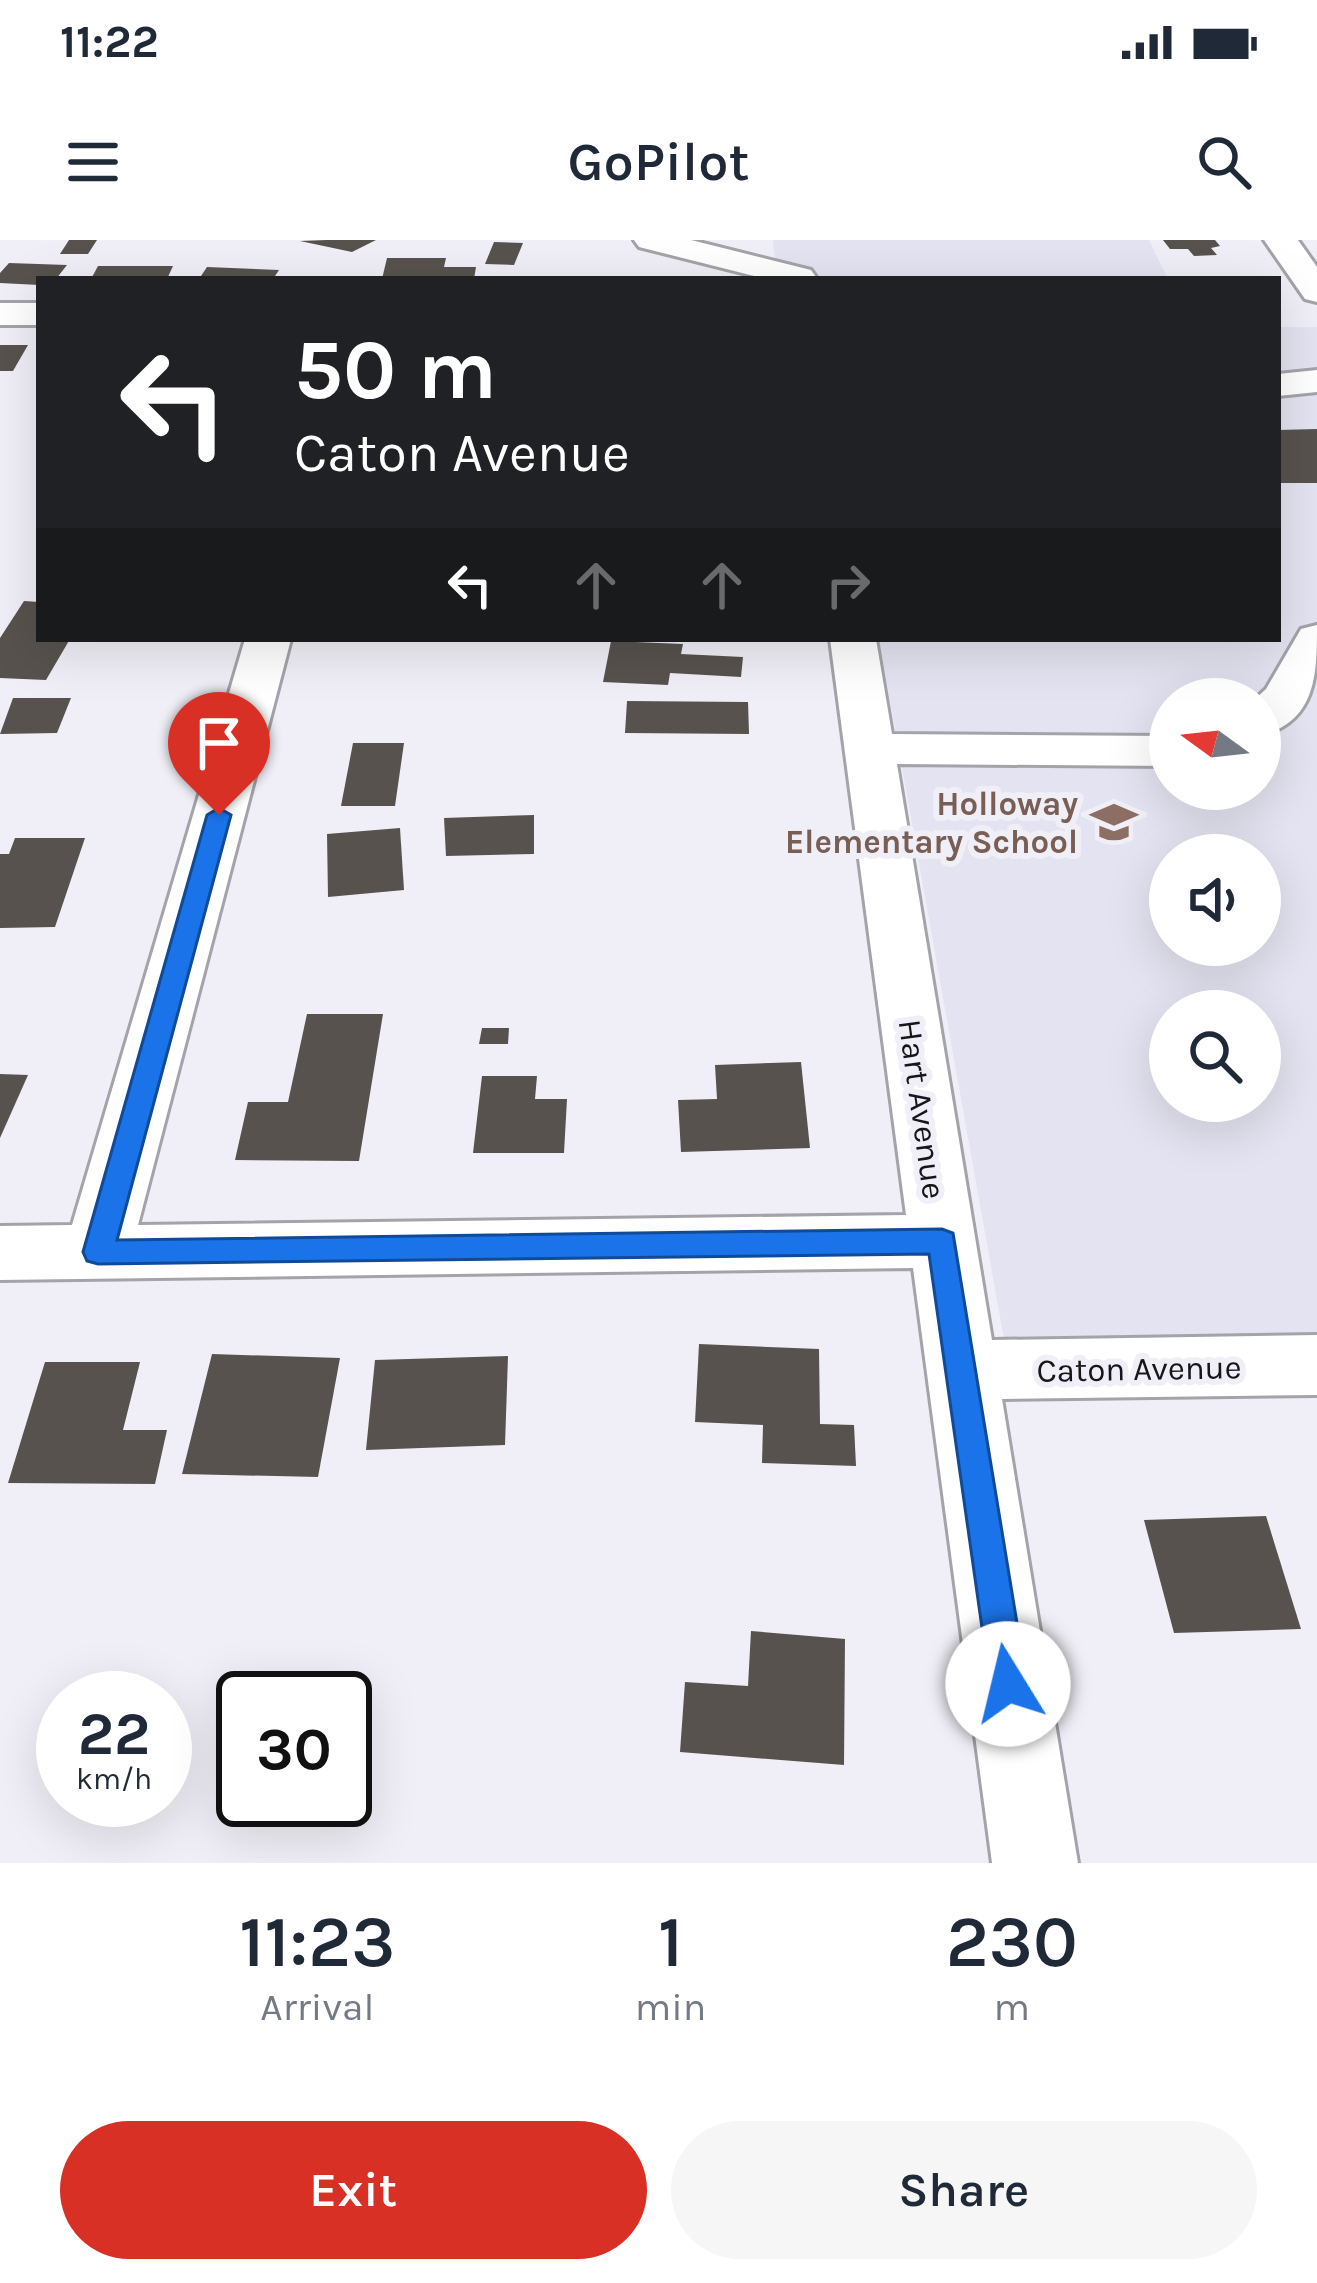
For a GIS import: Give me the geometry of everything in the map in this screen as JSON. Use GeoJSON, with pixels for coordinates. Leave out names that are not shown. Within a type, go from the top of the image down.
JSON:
{"type":"FeatureCollection","features":[{"type":"Feature","properties":{"kind":"street"},"geometry":{"type":"LineString","coordinates":[[651,240],[791,276]]}},
{"type":"Feature","properties":{"kind":"street"},"geometry":{"type":"LineString","coordinates":[[791,240],[799,276]]}},
{"type":"Feature","properties":{"kind":"street"},"geometry":{"type":"LineString","coordinates":[[1281,240],[1311,308]]}},
{"type":"Feature","properties":{"kind":"street"},"geometry":{"type":"LineString","coordinates":[[0,314],[36,314]]}},
{"type":"Feature","properties":{"kind":"street"},"geometry":{"type":"LineString","coordinates":[[1281,385],[1317,381]]}},
{"type":"Feature","properties":{"kind":"street"},"geometry":{"type":"LineString","coordinates":[[1281,702],[1317,639]]}},
{"type":"Feature","properties":{"kind":"street"},"geometry":{"type":"LineString","coordinates":[[98,1252],[267,642]]}},
{"type":"Feature","properties":{"kind":"street","name":"Hart Avenue"},"geometry":{"type":"LineString","coordinates":[[854,642],[1035,1863]]}},
{"type":"Feature","properties":{"kind":"street"},"geometry":{"type":"LineString","coordinates":[[869,748],[1149,751]]}},
{"type":"Feature","properties":{"kind":"street"},"geometry":{"type":"LineString","coordinates":[[0,1253],[942,1241]]}},
{"type":"Feature","properties":{"kind":"street","name":"Caton Avenue"},"geometry":{"type":"LineString","coordinates":[[961,1370],[1317,1365]]}},
{"type":"Feature","properties":{"kind":"shaded area"},"geometry":{"type":"Polygon","coordinates":[[[773,240],[1149,240],[1167,276],[777,276],[773,240]]]}},
{"type":"Feature","properties":{"kind":"shaded area","name":"Holloway Elementary School"},"geometry":{"type":"Polygon","coordinates":[[[1281,327],[1317,327],[1317,1335],[1004,1339],[880,642],[1281,642],[1281,327]]]}},
{"type":"Feature","properties":{"kind":"building"},"geometry":{"type":"Polygon","coordinates":[[[69,240],[97,240],[88,254],[60,254],[69,240]]]}},
{"type":"Feature","properties":{"kind":"building"},"geometry":{"type":"Polygon","coordinates":[[[376,240],[352,252],[300,241],[376,240]]]}},
{"type":"Feature","properties":{"kind":"building"},"geometry":{"type":"Polygon","coordinates":[[[1163,240],[1215,240],[1220,246],[1211,248],[1217,255],[1194,256],[1188,249],[1170,249],[1163,240]]]}},
{"type":"Feature","properties":{"kind":"building"},"geometry":{"type":"Polygon","coordinates":[[[494,242],[523,243],[514,265],[485,264],[494,242]]]}},
{"type":"Feature","properties":{"kind":"building"},"geometry":{"type":"Polygon","coordinates":[[[387,258],[446,258],[444,267],[476,267],[474,276],[383,276],[387,258]]]}},
{"type":"Feature","properties":{"kind":"building"},"geometry":{"type":"Polygon","coordinates":[[[9,263],[67,265],[58,276],[36,276],[36,285],[0,283],[0,273],[9,263]]]}},
{"type":"Feature","properties":{"kind":"building"},"geometry":{"type":"Polygon","coordinates":[[[98,266],[173,266],[168,276],[93,276],[98,266]]]}},
{"type":"Feature","properties":{"kind":"building"},"geometry":{"type":"Polygon","coordinates":[[[207,267],[279,270],[275,276],[201,276],[207,267]]]}},
{"type":"Feature","properties":{"kind":"building"},"geometry":{"type":"Polygon","coordinates":[[[0,345],[28,345],[13,371],[0,371],[0,345]]]}},
{"type":"Feature","properties":{"kind":"building"},"geometry":{"type":"Polygon","coordinates":[[[1317,429],[1317,483],[1281,483],[1281,430],[1317,429]]]}},
{"type":"Feature","properties":{"kind":"building"},"geometry":{"type":"Polygon","coordinates":[[[24,601],[36,602],[36,642],[68,642],[46,680],[0,678],[0,638],[24,601]]]}},
{"type":"Feature","properties":{"kind":"building"},"geometry":{"type":"Polygon","coordinates":[[[611,642],[683,644],[681,654],[743,657],[741,677],[670,673],[668,685],[603,682],[611,642]]]}},
{"type":"Feature","properties":{"kind":"building"},"geometry":{"type":"Polygon","coordinates":[[[13,698],[71,698],[57,733],[0,734],[13,698]]]}},
{"type":"Feature","properties":{"kind":"building"},"geometry":{"type":"Polygon","coordinates":[[[627,701],[748,702],[749,734],[625,733],[627,701]]]}},
{"type":"Feature","properties":{"kind":"building"},"geometry":{"type":"Polygon","coordinates":[[[353,743],[404,743],[395,806],[341,806],[353,743]]]}},
{"type":"Feature","properties":{"kind":"building"},"geometry":{"type":"Polygon","coordinates":[[[534,815],[534,854],[446,856],[444,818],[534,815]]]}},
{"type":"Feature","properties":{"kind":"building"},"geometry":{"type":"Polygon","coordinates":[[[400,828],[404,890],[328,897],[327,834],[400,828]]]}},
{"type":"Feature","properties":{"kind":"building"},"geometry":{"type":"Polygon","coordinates":[[[15,838],[85,838],[55,927],[0,928],[0,854],[9,854],[15,838]]]}},
{"type":"Feature","properties":{"kind":"building"},"geometry":{"type":"Polygon","coordinates":[[[307,1014],[383,1014],[359,1161],[235,1160],[248,1102],[288,1102],[307,1014]]]}},
{"type":"Feature","properties":{"kind":"building"},"geometry":{"type":"Polygon","coordinates":[[[482,1028],[509,1028],[508,1044],[479,1044],[482,1028]]]}},
{"type":"Feature","properties":{"kind":"building"},"geometry":{"type":"Polygon","coordinates":[[[801,1062],[810,1148],[681,1152],[678,1100],[717,1099],[715,1065],[801,1062]]]}},
{"type":"Feature","properties":{"kind":"building"},"geometry":{"type":"Polygon","coordinates":[[[0,1074],[28,1075],[0,1138],[0,1074]]]}},
{"type":"Feature","properties":{"kind":"building"},"geometry":{"type":"Polygon","coordinates":[[[482,1076],[537,1076],[535,1099],[567,1099],[564,1153],[473,1153],[482,1076]]]}},
{"type":"Feature","properties":{"kind":"building"},"geometry":{"type":"Polygon","coordinates":[[[699,1344],[819,1349],[820,1424],[854,1425],[856,1466],[762,1463],[763,1425],[695,1422],[699,1344]]]}},
{"type":"Feature","properties":{"kind":"building"},"geometry":{"type":"Polygon","coordinates":[[[212,1354],[340,1358],[318,1477],[182,1474],[212,1354]]]}},
{"type":"Feature","properties":{"kind":"building"},"geometry":{"type":"Polygon","coordinates":[[[508,1356],[505,1445],[366,1450],[375,1360],[508,1356]]]}},
{"type":"Feature","properties":{"kind":"building"},"geometry":{"type":"Polygon","coordinates":[[[45,1362],[140,1362],[123,1430],[167,1430],[155,1484],[8,1483],[45,1362]]]}},
{"type":"Feature","properties":{"kind":"building"},"geometry":{"type":"Polygon","coordinates":[[[1266,1516],[1301,1629],[1174,1633],[1144,1520],[1266,1516]]]}},
{"type":"Feature","properties":{"kind":"building"},"geometry":{"type":"Polygon","coordinates":[[[751,1631],[845,1639],[844,1765],[680,1752],[685,1682],[748,1686],[751,1631]]]}},
{"type":"Feature","properties":{"kind":"place","name":"Holloway Elementary School"},"geometry":{"type":"Point","coordinates":[1114,822]}},
{"type":"Feature","properties":{"kind":"route"},"geometry":{"type":"LineString","coordinates":[[219,815],[98,1252],[942,1241],[1008,1684]]}}]}
